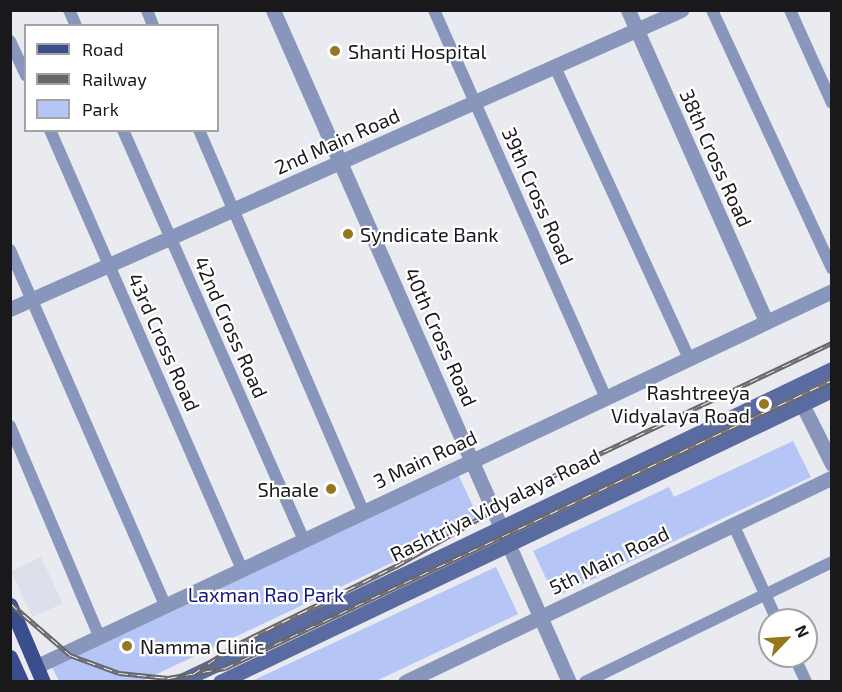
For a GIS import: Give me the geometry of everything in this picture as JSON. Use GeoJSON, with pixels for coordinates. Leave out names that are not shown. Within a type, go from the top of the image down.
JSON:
{"type":"FeatureCollection","features":[{"type":"Feature","properties":{"kind":"main road","name":"Rashtriya Vidyalaya Road"},"geometry":{"type":"LineString","coordinates":[[179,681],[831,369]]}},
{"type":"Feature","properties":{"kind":"main road","name":"Rashtriya Vidyalaya Road"},"geometry":{"type":"LineString","coordinates":[[220,681],[831,390]]}},
{"type":"Feature","properties":{"kind":"main road"},"geometry":{"type":"LineString","coordinates":[[10,605],[43,681]]}},
{"type":"Feature","properties":{"kind":"main road"},"geometry":{"type":"LineString","coordinates":[[10,657],[21,681]]}},
{"type":"Feature","properties":{"kind":"street"},"geometry":{"type":"LineString","coordinates":[[69,10],[75,24]]}},
{"type":"Feature","properties":{"kind":"street","name":"40th Cross Road"},"geometry":{"type":"LineString","coordinates":[[273,10],[511,544],[569,681]]}},
{"type":"Feature","properties":{"kind":"street","name":"39th Cross Road"},"geometry":{"type":"LineString","coordinates":[[434,10],[606,398]]}},
{"type":"Feature","properties":{"kind":"street","name":"38th Cross Road"},"geometry":{"type":"LineString","coordinates":[[628,10],[766,322]]}},
{"type":"Feature","properties":{"kind":"street","name":"2nd Main Road"},"geometry":{"type":"LineString","coordinates":[[10,309],[681,10]]}},
{"type":"Feature","properties":{"kind":"street"},"geometry":{"type":"LineString","coordinates":[[712,10],[831,268]]}},
{"type":"Feature","properties":{"kind":"street"},"geometry":{"type":"LineString","coordinates":[[790,10],[831,103]]}},
{"type":"Feature","properties":{"kind":"street"},"geometry":{"type":"LineString","coordinates":[[10,41],[24,71]]}},
{"type":"Feature","properties":{"kind":"street"},"geometry":{"type":"LineString","coordinates":[[555,67],[688,359]]}},
{"type":"Feature","properties":{"kind":"street","name":"43rd Cross Road"},"geometry":{"type":"LineString","coordinates":[[51,132],[242,569]]}},
{"type":"Feature","properties":{"kind":"street","name":"42nd Cross Road"},"geometry":{"type":"LineString","coordinates":[[124,132],[304,540]]}},
{"type":"Feature","properties":{"kind":"street"},"geometry":{"type":"LineString","coordinates":[[200,132],[363,511]]}},
{"type":"Feature","properties":{"kind":"street"},"geometry":{"type":"LineString","coordinates":[[10,250],[165,605]]}},
{"type":"Feature","properties":{"kind":"street","name":"3 Main Road"},"geometry":{"type":"LineString","coordinates":[[37,666],[831,291]]}},
{"type":"Feature","properties":{"kind":"street"},"geometry":{"type":"LineString","coordinates":[[802,404],[831,464]]}},
{"type":"Feature","properties":{"kind":"street"},"geometry":{"type":"LineString","coordinates":[[10,426],[99,636]]}},
{"type":"Feature","properties":{"kind":"street","name":"5th Main Road"},"geometry":{"type":"LineString","coordinates":[[405,681],[831,477]]}},
{"type":"Feature","properties":{"kind":"street"},"geometry":{"type":"LineString","coordinates":[[733,524],[771,608]]}},
{"type":"Feature","properties":{"kind":"street"},"geometry":{"type":"LineString","coordinates":[[585,681],[831,562]]}},
{"type":"Feature","properties":{"kind":"shaded area"},"geometry":{"type":"Polygon","coordinates":[[[41,557],[63,603],[33,617],[11,571],[41,557]]]}},
{"type":"Feature","properties":{"kind":"green space"},"geometry":{"type":"Polygon","coordinates":[[[793,441],[811,477],[555,597],[533,551],[669,487],[674,497],[793,441]]]}},
{"type":"Feature","properties":{"kind":"green space","name":"Laxman Rao Park"},"geometry":{"type":"Polygon","coordinates":[[[458,474],[480,521],[142,681],[59,681],[52,667],[458,474]]]}},
{"type":"Feature","properties":{"kind":"green space","name":"Laxman Rao Park"},"geometry":{"type":"Polygon","coordinates":[[[496,567],[518,614],[376,681],[252,681],[496,567]]]}},
{"type":"Feature","properties":{"kind":"railway"},"geometry":{"type":"LineString","coordinates":[[193,674],[234,646],[396,566],[555,475],[832,343]]}},
{"type":"Feature","properties":{"kind":"railway"},"geometry":{"type":"LineString","coordinates":[[10,603],[70,655],[119,673],[168,678],[225,668],[832,380]]}},
{"type":"Feature","properties":{"kind":"place","name":"Shanti Hospital"},"geometry":{"type":"Point","coordinates":[335,51]}},
{"type":"Feature","properties":{"kind":"place","name":"Syndicate Bank"},"geometry":{"type":"Point","coordinates":[348,234]}},
{"type":"Feature","properties":{"kind":"place","name":"Rashtreeya Vidyalaya Road"},"geometry":{"type":"Point","coordinates":[764,404]}},
{"type":"Feature","properties":{"kind":"place","name":"Shaale"},"geometry":{"type":"Point","coordinates":[331,489]}},
{"type":"Feature","properties":{"kind":"place","name":"Namma Clinic"},"geometry":{"type":"Point","coordinates":[127,646]}}]}
